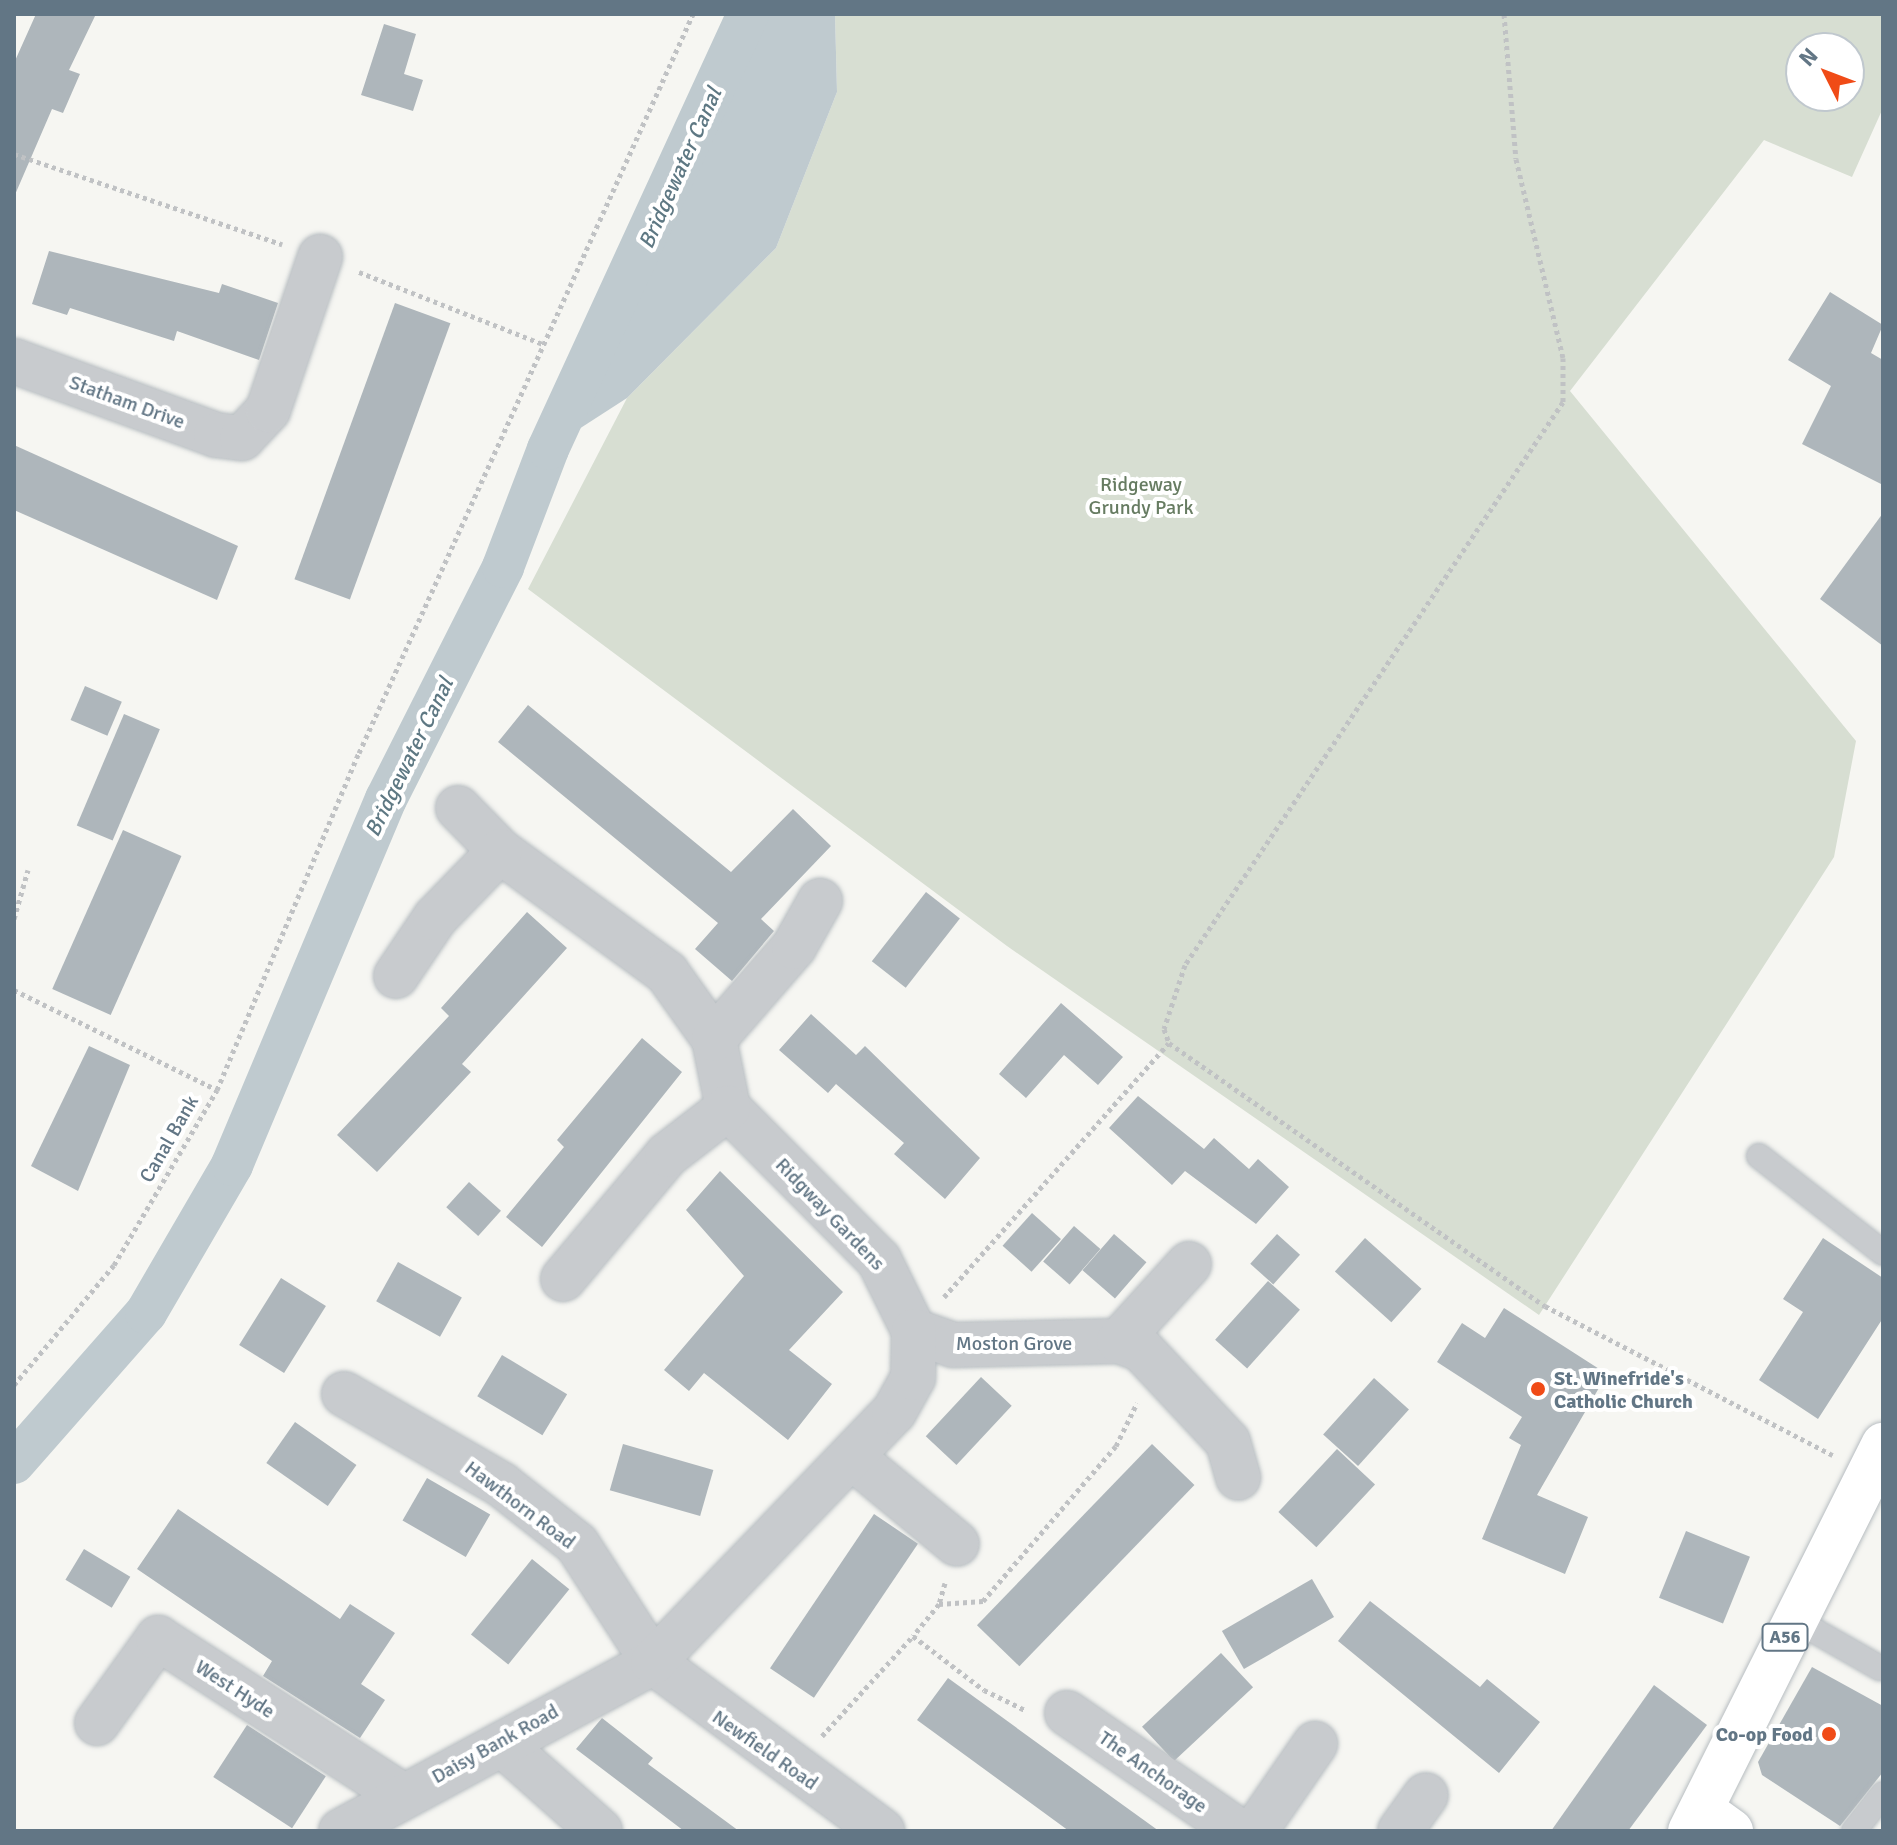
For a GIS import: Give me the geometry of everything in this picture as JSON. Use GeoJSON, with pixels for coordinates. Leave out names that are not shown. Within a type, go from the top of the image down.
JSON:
{"type":"FeatureCollection","features":[{"type":"Feature","properties":{"kind":"main road","name":"A56"},"geometry":{"type":"LineString","coordinates":[[1708,1824],[1794,1619],[1874,1458]]}},
{"type":"Feature","properties":{"kind":"street","name":"Statham Drive"},"geometry":{"type":"LineString","coordinates":[[14,361],[216,435],[241,448],[268,410],[320,257]]}},
{"type":"Feature","properties":{"kind":"street"},"geometry":{"type":"LineString","coordinates":[[458,808],[500,851],[640,947],[714,1039],[728,1108],[667,1155],[563,1279]]}},
{"type":"Feature","properties":{"kind":"street"},"geometry":{"type":"LineString","coordinates":[[396,976],[435,918],[500,851]]}},
{"type":"Feature","properties":{"kind":"street"},"geometry":{"type":"LineString","coordinates":[[714,1039],[794,947],[820,901]]}},
{"type":"Feature","properties":{"kind":"street","name":"Ridgway Gardens"},"geometry":{"type":"LineString","coordinates":[[728,1108],[879,1260],[914,1331]]}},
{"type":"Feature","properties":{"kind":"street"},"geometry":{"type":"LineString","coordinates":[[1189,1264],[1119,1341],[1161,1365],[1228,1442],[1238,1478]]}},
{"type":"Feature","properties":{"kind":"street"},"geometry":{"type":"LineString","coordinates":[[653,1662],[894,1412],[913,1378],[914,1331]]}},
{"type":"Feature","properties":{"kind":"street","name":"Moston Grove"},"geometry":{"type":"LineString","coordinates":[[914,1331],[953,1345],[1119,1341]]}},
{"type":"Feature","properties":{"kind":"street","name":"Hawthorn Road"},"geometry":{"type":"LineString","coordinates":[[344,1394],[502,1485],[577,1544],[653,1662]]}},
{"type":"Feature","properties":{"kind":"street"},"geometry":{"type":"LineString","coordinates":[[852,1457],[957,1544]]}},
{"type":"Feature","properties":{"kind":"street","name":"West Hyde"},"geometry":{"type":"LineString","coordinates":[[97,1723],[158,1638],[402,1795]]}},
{"type":"Feature","properties":{"kind":"street","name":"Daisy Bank Road"},"geometry":{"type":"LineString","coordinates":[[341,1831],[402,1795],[653,1662]]}},
{"type":"Feature","properties":{"kind":"street","name":"Newfield Road"},"geometry":{"type":"LineString","coordinates":[[653,1662],[792,1769],[882,1831]]}},
{"type":"Feature","properties":{"kind":"street","name":"The Anchorage"},"geometry":{"type":"LineString","coordinates":[[1067,1713],[1239,1831]]}},
{"type":"Feature","properties":{"kind":"street"},"geometry":{"type":"LineString","coordinates":[[502,1744],[600,1831]]}},
{"type":"Feature","properties":{"kind":"street"},"geometry":{"type":"LineString","coordinates":[[1255,1831],[1315,1744]]}},
{"type":"Feature","properties":{"kind":"street"},"geometry":{"type":"LineString","coordinates":[[1400,1831],[1426,1795]]}},
{"type":"Feature","properties":{"kind":"lane"},"geometry":{"type":"LineString","coordinates":[[1759,1156],[1883,1253]]}},
{"type":"Feature","properties":{"kind":"lane"},"geometry":{"type":"LineString","coordinates":[[1794,1619],[1880,1668]]}},
{"type":"Feature","properties":{"kind":"lane"},"geometry":{"type":"LineString","coordinates":[[1854,1831],[1883,1794]]}},
{"type":"Feature","properties":{"kind":"path"},"geometry":{"type":"LineString","coordinates":[[217,1090],[359,753],[693,14]]}},
{"type":"Feature","properties":{"kind":"path"},"geometry":{"type":"LineString","coordinates":[[914,1331],[1169,1043],[1167,1003],[1185,965],[1563,402],[1563,358],[1516,159],[1504,14]]}},
{"type":"Feature","properties":{"kind":"path"},"geometry":{"type":"LineString","coordinates":[[14,919],[28,870]]}},
{"type":"Feature","properties":{"kind":"path","name":"Canal Bank"},"geometry":{"type":"LineString","coordinates":[[14,990],[217,1090],[114,1265],[14,1385]]}},
{"type":"Feature","properties":{"kind":"path"},"geometry":{"type":"LineString","coordinates":[[1169,1043],[1545,1306],[1874,1458]]}},
{"type":"Feature","properties":{"kind":"path"},"geometry":{"type":"LineString","coordinates":[[939,1604],[983,1601],[1116,1446],[1161,1365]]}},
{"type":"Feature","properties":{"kind":"path"},"geometry":{"type":"LineString","coordinates":[[792,1769],[939,1604],[957,1544]]}},
{"type":"Feature","properties":{"kind":"path"},"geometry":{"type":"LineString","coordinates":[[913,1636],[984,1690],[1047,1724],[1067,1713]]}},
{"type":"Feature","properties":{"kind":"green space","name":"Ridgeway Grundy Park"},"geometry":{"type":"Polygon","coordinates":[[[835,14],[1883,14],[1883,108],[1852,177],[1764,140],[1570,391],[1856,741],[1834,857],[1539,1315],[1007,946],[528,589],[627,398],[776,248],[837,92],[835,14]]]}},
{"type":"Feature","properties":{"kind":"water"},"geometry":{"type":"Polygon","coordinates":[[[748,14],[835,14],[837,92],[776,248],[627,398],[548,449],[748,14]]]}},
{"type":"Feature","properties":{"kind":"building"},"geometry":{"type":"Polygon","coordinates":[[[36,14],[96,14],[69,70],[80,74],[63,113],[52,109],[14,197],[14,63],[36,14]]]}},
{"type":"Feature","properties":{"kind":"building"},"geometry":{"type":"Polygon","coordinates":[[[384,24],[416,34],[404,74],[423,80],[413,111],[361,95],[384,24]]]}},
{"type":"Feature","properties":{"kind":"building"},"geometry":{"type":"Polygon","coordinates":[[[49,251],[219,293],[222,284],[278,303],[259,360],[177,331],[174,341],[70,308],[67,315],[32,304],[49,251]]]}},
{"type":"Feature","properties":{"kind":"building"},"geometry":{"type":"Polygon","coordinates":[[[1830,292],[1883,325],[1871,353],[1883,360],[1883,485],[1802,444],[1831,386],[1788,360],[1830,292]]]}},
{"type":"Feature","properties":{"kind":"building"},"geometry":{"type":"Polygon","coordinates":[[[395,303],[450,323],[350,599],[294,579],[395,303]]]}},
{"type":"Feature","properties":{"kind":"building"},"geometry":{"type":"Polygon","coordinates":[[[14,445],[238,546],[217,600],[14,510],[14,445]]]}},
{"type":"Feature","properties":{"kind":"building"},"geometry":{"type":"Polygon","coordinates":[[[1883,513],[1883,646],[1820,599],[1883,513]]]}},
{"type":"Feature","properties":{"kind":"building"},"geometry":{"type":"Polygon","coordinates":[[[85,686],[122,702],[107,736],[71,720],[85,686]]]}},
{"type":"Feature","properties":{"kind":"building"},"geometry":{"type":"Polygon","coordinates":[[[528,705],[731,872],[793,809],[831,846],[761,919],[774,931],[732,981],[695,949],[718,923],[498,742],[528,705]]]}},
{"type":"Feature","properties":{"kind":"building"},"geometry":{"type":"Polygon","coordinates":[[[124,714],[160,729],[113,841],[77,825],[124,714]]]}},
{"type":"Feature","properties":{"kind":"building"},"geometry":{"type":"Polygon","coordinates":[[[123,830],[181,856],[111,1015],[52,989],[123,830]]]}},
{"type":"Feature","properties":{"kind":"building"},"geometry":{"type":"Polygon","coordinates":[[[926,892],[960,918],[906,988],[872,961],[926,892]]]}},
{"type":"Feature","properties":{"kind":"building"},"geometry":{"type":"Polygon","coordinates":[[[527,912],[567,948],[462,1064],[471,1072],[377,1172],[337,1135],[449,1016],[441,1008],[527,912]]]}},
{"type":"Feature","properties":{"kind":"building"},"geometry":{"type":"Polygon","coordinates":[[[1061,1003],[1123,1057],[1098,1085],[1064,1055],[1026,1098],[999,1074],[1061,1003]]]}},
{"type":"Feature","properties":{"kind":"building"},"geometry":{"type":"Polygon","coordinates":[[[811,1014],[856,1055],[865,1046],[980,1158],[945,1199],[894,1154],[904,1143],[836,1084],[828,1093],[779,1050],[811,1014]]]}},
{"type":"Feature","properties":{"kind":"building"},"geometry":{"type":"Polygon","coordinates":[[[642,1038],[682,1072],[542,1247],[506,1217],[564,1147],[557,1140],[642,1038]]]}},
{"type":"Feature","properties":{"kind":"building"},"geometry":{"type":"Polygon","coordinates":[[[89,1046],[130,1065],[78,1191],[31,1166],[89,1046]]]}},
{"type":"Feature","properties":{"kind":"building"},"geometry":{"type":"Polygon","coordinates":[[[1138,1096],[1204,1149],[1214,1138],[1249,1169],[1258,1159],[1289,1187],[1256,1224],[1185,1171],[1172,1185],[1109,1128],[1138,1096]]]}},
{"type":"Feature","properties":{"kind":"building"},"geometry":{"type":"Polygon","coordinates":[[[720,1171],[843,1292],[789,1350],[832,1384],[788,1440],[704,1373],[689,1391],[664,1370],[744,1276],[686,1210],[720,1171]]]}},
{"type":"Feature","properties":{"kind":"building"},"geometry":{"type":"Polygon","coordinates":[[[469,1182],[501,1211],[478,1236],[446,1207],[469,1182]]]}},
{"type":"Feature","properties":{"kind":"building"},"geometry":{"type":"Polygon","coordinates":[[[1032,1213],[1061,1239],[1032,1272],[1003,1246],[1032,1213]]]}},
{"type":"Feature","properties":{"kind":"building"},"geometry":{"type":"Polygon","coordinates":[[[1074,1226],[1100,1249],[1070,1284],[1043,1261],[1074,1226]]]}},
{"type":"Feature","properties":{"kind":"building"},"geometry":{"type":"Polygon","coordinates":[[[1114,1234],[1146,1262],[1115,1298],[1083,1270],[1114,1234]]]}},
{"type":"Feature","properties":{"kind":"building"},"geometry":{"type":"Polygon","coordinates":[[[1277,1234],[1300,1255],[1273,1284],[1250,1264],[1277,1234]]]}},
{"type":"Feature","properties":{"kind":"building"},"geometry":{"type":"Polygon","coordinates":[[[1365,1238],[1421,1289],[1391,1322],[1335,1271],[1365,1238]]]}},
{"type":"Feature","properties":{"kind":"building"},"geometry":{"type":"Polygon","coordinates":[[[1823,1238],[1883,1278],[1883,1318],[1818,1419],[1759,1380],[1803,1312],[1783,1299],[1823,1238]]]}},
{"type":"Feature","properties":{"kind":"building"},"geometry":{"type":"Polygon","coordinates":[[[398,1262],[462,1297],[440,1337],[376,1301],[398,1262]]]}},
{"type":"Feature","properties":{"kind":"building"},"geometry":{"type":"Polygon","coordinates":[[[281,1278],[326,1306],[284,1373],[239,1345],[281,1278]]]}},
{"type":"Feature","properties":{"kind":"building"},"geometry":{"type":"Polygon","coordinates":[[[1268,1281],[1300,1310],[1247,1368],[1215,1340],[1268,1281]]]}},
{"type":"Feature","properties":{"kind":"building","name":"St. Winefride's Catholic Church"},"geometry":{"type":"Polygon","coordinates":[[[1504,1308],[1607,1374],[1537,1495],[1588,1517],[1565,1574],[1482,1539],[1521,1445],[1509,1438],[1522,1417],[1437,1362],[1462,1323],[1485,1338],[1504,1308]]]}},
{"type":"Feature","properties":{"kind":"building"},"geometry":{"type":"Polygon","coordinates":[[[502,1355],[567,1394],[542,1435],[477,1396],[502,1355]]]}},
{"type":"Feature","properties":{"kind":"building"},"geometry":{"type":"Polygon","coordinates":[[[981,1377],[1012,1406],[956,1465],[926,1436],[981,1377]]]}},
{"type":"Feature","properties":{"kind":"building"},"geometry":{"type":"Polygon","coordinates":[[[1374,1378],[1409,1409],[1358,1466],[1323,1434],[1374,1378]]]}},
{"type":"Feature","properties":{"kind":"building"},"geometry":{"type":"Polygon","coordinates":[[[295,1422],[356,1465],[328,1506],[266,1463],[295,1422]]]}},
{"type":"Feature","properties":{"kind":"building"},"geometry":{"type":"Polygon","coordinates":[[[623,1444],[713,1470],[700,1516],[610,1490],[623,1444]]]}},
{"type":"Feature","properties":{"kind":"building"},"geometry":{"type":"Polygon","coordinates":[[[1152,1444],[1194,1485],[1019,1666],[977,1625],[1152,1444]]]}},
{"type":"Feature","properties":{"kind":"building"},"geometry":{"type":"Polygon","coordinates":[[[1337,1449],[1375,1484],[1316,1547],[1278,1512],[1337,1449]]]}},
{"type":"Feature","properties":{"kind":"building"},"geometry":{"type":"Polygon","coordinates":[[[427,1478],[490,1514],[466,1557],[402,1520],[427,1478]]]}},
{"type":"Feature","properties":{"kind":"building"},"geometry":{"type":"Polygon","coordinates":[[[178,1509],[340,1619],[350,1604],[395,1633],[361,1684],[385,1700],[360,1738],[263,1676],[272,1661],[137,1569],[178,1509]]]}},
{"type":"Feature","properties":{"kind":"building"},"geometry":{"type":"Polygon","coordinates":[[[874,1514],[918,1544],[814,1698],[770,1668],[874,1514]]]}},
{"type":"Feature","properties":{"kind":"building"},"geometry":{"type":"Polygon","coordinates":[[[1686,1531],[1750,1557],[1723,1624],[1659,1598],[1686,1531]]]}},
{"type":"Feature","properties":{"kind":"building"},"geometry":{"type":"Polygon","coordinates":[[[84,1549],[130,1577],[112,1608],[65,1580],[84,1549]]]}},
{"type":"Feature","properties":{"kind":"building"},"geometry":{"type":"Polygon","coordinates":[[[532,1559],[569,1589],[508,1665],[471,1634],[532,1559]]]}},
{"type":"Feature","properties":{"kind":"building"},"geometry":{"type":"Polygon","coordinates":[[[1312,1579],[1334,1617],[1244,1669],[1222,1631],[1312,1579]]]}},
{"type":"Feature","properties":{"kind":"building"},"geometry":{"type":"Polygon","coordinates":[[[1370,1601],[1480,1687],[1487,1679],[1540,1722],[1499,1773],[1338,1641],[1370,1601]]]}},
{"type":"Feature","properties":{"kind":"building"},"geometry":{"type":"Polygon","coordinates":[[[1221,1653],[1253,1687],[1174,1761],[1142,1727],[1221,1653]]]}},
{"type":"Feature","properties":{"kind":"building","name":"Co-op Food"},"geometry":{"type":"Polygon","coordinates":[[[1812,1667],[1883,1706],[1883,1772],[1840,1826],[1762,1775],[1758,1762],[1812,1667]]]}},
{"type":"Feature","properties":{"kind":"building"},"geometry":{"type":"Polygon","coordinates":[[[948,1678],[1159,1831],[1069,1831],[917,1720],[948,1678]]]}},
{"type":"Feature","properties":{"kind":"building"},"geometry":{"type":"Polygon","coordinates":[[[1654,1685],[1707,1725],[1628,1831],[1551,1831],[1654,1685]]]}},
{"type":"Feature","properties":{"kind":"building"},"geometry":{"type":"Polygon","coordinates":[[[602,1718],[653,1758],[648,1764],[739,1831],[684,1831],[576,1749],[602,1718]]]}},
{"type":"Feature","properties":{"kind":"building"},"geometry":{"type":"Polygon","coordinates":[[[247,1725],[326,1776],[292,1828],[213,1777],[247,1725]]]}},
{"type":"Feature","properties":{"kind":"waterway","name":"Bridgewater Canal"},"geometry":{"type":"LineString","coordinates":[[14,1463],[146,1313],[232,1165],[386,799],[503,567],[548,449],[748,14]]}},
{"type":"Feature","properties":{"kind":"place","name":"St. Winefride's Catholic Church"},"geometry":{"type":"Point","coordinates":[1538,1389]}},
{"type":"Feature","properties":{"kind":"place","name":"Co-op Food"},"geometry":{"type":"Point","coordinates":[1829,1734]}}]}
